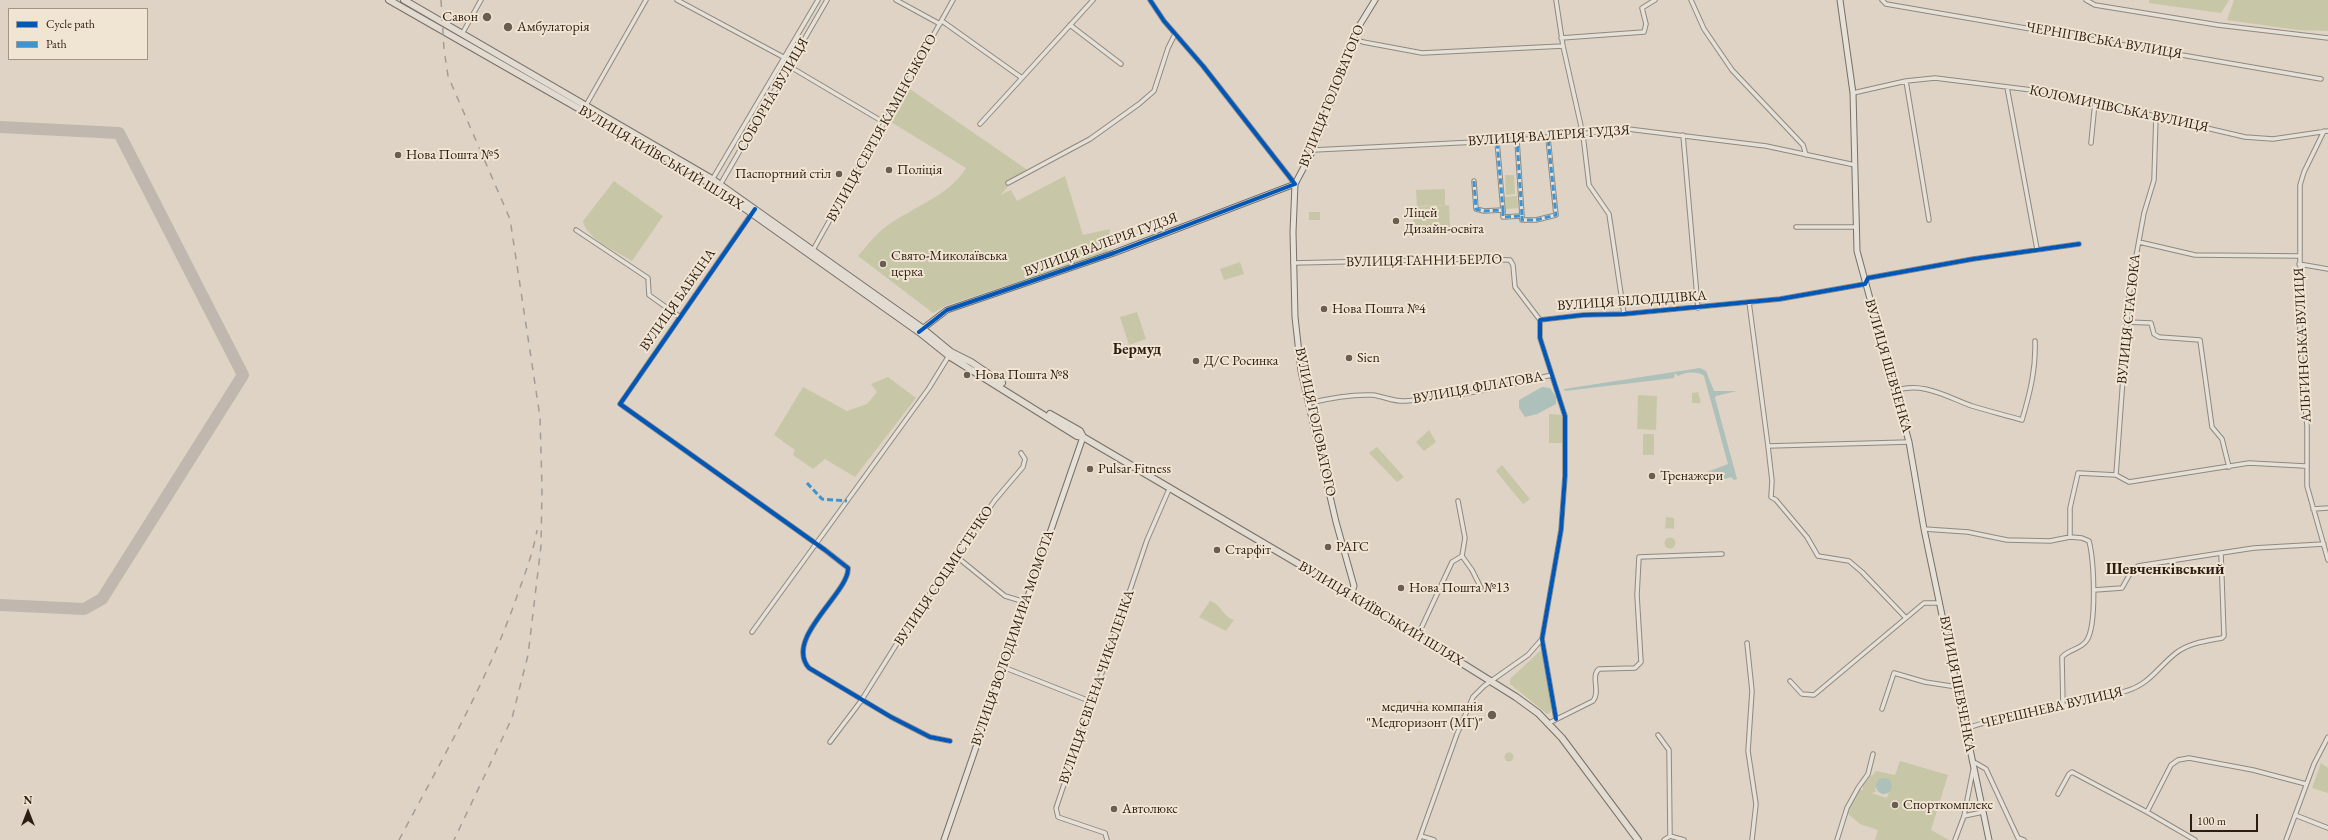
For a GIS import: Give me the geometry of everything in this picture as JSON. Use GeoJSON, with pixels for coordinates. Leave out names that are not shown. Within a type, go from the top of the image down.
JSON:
{"type":"FeatureCollection","features":[{"type":"Feature","properties":{"kind":"highway","name":"ВУЛИЦЯ КИЇВСЬКИЙ ШЛЯХ"},"geometry":{"type":"LineString","coordinates":[[389,0],[584,108]]}},
{"type":"Feature","properties":{"kind":"highway","name":"ВУЛИЦЯ КИЇВСЬКИЙ ШЛЯХ"},"geometry":{"type":"LineString","coordinates":[[404,0],[584,108],[711,181],[920,330],[950,354],[971,362],[1029,401],[1080,431],[1083,437],[1351,594],[1492,680],[1549,723],[1585,767],[1638,840]]}},
{"type":"Feature","properties":{"kind":"main road","name":"ВУЛИЦЯ ГОЛОВАТОГО"},"geometry":{"type":"LineString","coordinates":[[1351,594],[1354,586],[1336,522],[1301,371],[1295,317],[1293,263],[1295,184],[1313,150],[1353,38],[1375,0]]}},
{"type":"Feature","properties":{"kind":"main road","name":"ВУЛИЦЯ ШЕВЧЕНКА"},"geometry":{"type":"LineString","coordinates":[[1840,0],[1853,93],[1855,227],[1857,251],[1864,284],[1909,442],[1924,529],[1989,840]]}},
{"type":"Feature","properties":{"kind":"main road","name":"ВУЛИЦЯ ВАЛЕРІЯ ГУДЗЯ"},"geometry":{"type":"LineString","coordinates":[[920,330],[948,310],[1114,253],[1295,184]]}},
{"type":"Feature","properties":{"kind":"main road","name":"ВУЛИЦЯ ВОЛОДИМИРА МОМОТА"},"geometry":{"type":"LineString","coordinates":[[944,840],[1002,667],[1083,437]]}},
{"type":"Feature","properties":{"kind":"street"},"geometry":{"type":"LineString","coordinates":[[461,35],[481,0]]}},
{"type":"Feature","properties":{"kind":"street"},"geometry":{"type":"LineString","coordinates":[[584,108],[646,0]]}},
{"type":"Feature","properties":{"kind":"street"},"geometry":{"type":"LineString","coordinates":[[678,0],[785,58]]}},
{"type":"Feature","properties":{"kind":"street","name":"СОБОРНА ВУЛИЦЯ"},"geometry":{"type":"LineString","coordinates":[[711,181],[818,0]]}},
{"type":"Feature","properties":{"kind":"street","name":"СОБОРНА ВУЛИЦЯ"},"geometry":{"type":"LineString","coordinates":[[719,187],[790,67],[827,0]]}},
{"type":"Feature","properties":{"kind":"street"},"geometry":{"type":"LineString","coordinates":[[896,0],[941,22],[1022,78]]}},
{"type":"Feature","properties":{"kind":"street","name":"ВУЛИЦЯ СЕРГІЯ КАМІНСЬКОГО"},"geometry":{"type":"LineString","coordinates":[[811,252],[953,0]]}},
{"type":"Feature","properties":{"kind":"street"},"geometry":{"type":"LineString","coordinates":[[1150,0],[1175,34],[1203,66],[1295,184]]}},
{"type":"Feature","properties":{"kind":"street"},"geometry":{"type":"LineString","coordinates":[[1556,0],[1561,38],[1583,135],[1589,185],[1609,214],[1624,314]]}},
{"type":"Feature","properties":{"kind":"street"},"geometry":{"type":"LineString","coordinates":[[1561,38],[1644,32],[1646,24],[1642,8],[1656,0]]}},
{"type":"Feature","properties":{"kind":"street"},"geometry":{"type":"LineString","coordinates":[[1691,0],[1704,30],[1732,70],[1803,144],[1806,155]]}},
{"type":"Feature","properties":{"kind":"street","name":"ЧЕРНІГІВСЬКА ВУЛИЦЯ"},"geometry":{"type":"LineString","coordinates":[[1882,0],[1886,4],[2321,79]]}},
{"type":"Feature","properties":{"kind":"street"},"geometry":{"type":"LineString","coordinates":[[2086,0],[2095,5],[2210,24],[2328,38]]}},
{"type":"Feature","properties":{"kind":"street"},"geometry":{"type":"LineString","coordinates":[[980,124],[1090,1]]}},
{"type":"Feature","properties":{"kind":"street"},"geometry":{"type":"LineString","coordinates":[[1070,25],[1121,64]]}},
{"type":"Feature","properties":{"kind":"street"},"geometry":{"type":"LineString","coordinates":[[1008,184],[1083,143],[1139,104],[1154,91],[1168,48],[1175,34]]}},
{"type":"Feature","properties":{"kind":"street"},"geometry":{"type":"LineString","coordinates":[[1353,38],[1363,42],[1422,52],[1563,46]]}},
{"type":"Feature","properties":{"kind":"street"},"geometry":{"type":"LineString","coordinates":[[782,62],[885,123]]}},
{"type":"Feature","properties":{"kind":"street","name":"КОЛОМИЧІВСЬКА ВУЛИЦЯ"},"geometry":{"type":"LineString","coordinates":[[1853,93],[1906,81],[1935,78],[2056,92],[2245,137],[2273,139],[2326,131]]}},
{"type":"Feature","properties":{"kind":"street"},"geometry":{"type":"LineString","coordinates":[[1906,81],[1929,220]]}},
{"type":"Feature","properties":{"kind":"street"},"geometry":{"type":"LineString","coordinates":[[2007,87],[2037,249]]}},
{"type":"Feature","properties":{"kind":"street"},"geometry":{"type":"LineString","coordinates":[[2091,143],[2095,102]]}},
{"type":"Feature","properties":{"kind":"street","name":"ВУЛИЦЯ СТАСЮКА"},"geometry":{"type":"LineString","coordinates":[[2116,476],[2126,322],[2139,242],[2154,180],[2156,115]]}},
{"type":"Feature","properties":{"kind":"street","name":"ВУЛИЦЯ ВАЛЕРІЯ ГУДЗЯ"},"geometry":{"type":"LineString","coordinates":[[1313,150],[1548,138],[1628,129],[1766,146],[1855,165]]}},
{"type":"Feature","properties":{"kind":"street","name":"АЛЬТИНСЬКА ВУЛИЦЯ"},"geometry":{"type":"LineString","coordinates":[[2326,131],[2304,172],[2300,185],[2299,264],[2300,349],[2307,426],[2305,466],[2307,486],[2328,560]]}},
{"type":"Feature","properties":{"kind":"street"},"geometry":{"type":"LineString","coordinates":[[1683,135],[1698,308]]}},
{"type":"Feature","properties":{"kind":"street"},"geometry":{"type":"LineString","coordinates":[[1517,140],[1522,220],[1536,220],[1556,215],[1548,138]]}},
{"type":"Feature","properties":{"kind":"street"},"geometry":{"type":"LineString","coordinates":[[1497,141],[1503,217],[1522,216]]}},
{"type":"Feature","properties":{"kind":"street"},"geometry":{"type":"LineString","coordinates":[[1474,181],[1476,209],[1502,210]]}},
{"type":"Feature","properties":{"kind":"street","name":"ВУЛИЦЯ БАБКІНА"},"geometry":{"type":"LineString","coordinates":[[754,211],[620,404],[816,543]]}},
{"type":"Feature","properties":{"kind":"street"},"geometry":{"type":"LineString","coordinates":[[1796,227],[1855,227]]}},
{"type":"Feature","properties":{"kind":"street"},"geometry":{"type":"LineString","coordinates":[[576,230],[648,278],[649,295],[680,317]]}},
{"type":"Feature","properties":{"kind":"street"},"geometry":{"type":"LineString","coordinates":[[2139,242],[2195,255],[2299,256]]}},
{"type":"Feature","properties":{"kind":"street","name":"ВУЛИЦЯ БІЛОДІДІВКА"},"geometry":{"type":"LineString","coordinates":[[1556,719],[1542,639],[1557,559],[1565,476],[1565,416],[1540,338],[1540,320],[1583,315],[1624,314],[1698,308],[1780,299],[1864,284],[1868,278],[2037,249],[2079,244]]}},
{"type":"Feature","properties":{"kind":"street","name":"ВУЛИЦЯ ГАННИ БЕРЛО"},"geometry":{"type":"LineString","coordinates":[[1293,263],[1467,259],[1510,260],[1513,265],[1515,287],[1540,320]]}},
{"type":"Feature","properties":{"kind":"street"},"geometry":{"type":"LineString","coordinates":[[2299,264],[2328,269]]}},
{"type":"Feature","properties":{"kind":"street"},"geometry":{"type":"LineString","coordinates":[[1749,302],[1772,481],[1771,497],[1776,500],[1807,537],[1818,556],[1849,561],[1862,572],[1906,618]]}},
{"type":"Feature","properties":{"kind":"street"},"geometry":{"type":"LineString","coordinates":[[2126,322],[2151,323],[2154,334],[2159,337],[2200,340],[2212,427],[2222,438],[2229,467]]}},
{"type":"Feature","properties":{"kind":"street"},"geometry":{"type":"LineString","coordinates":[[1895,391],[1914,388],[1936,390],[1972,406],[2022,420],[2032,389],[2036,360],[2035,342]]}},
{"type":"Feature","properties":{"kind":"street"},"geometry":{"type":"LineString","coordinates":[[752,632],[929,388],[950,354]]}},
{"type":"Feature","properties":{"kind":"street","name":"ВУЛИЦЯ ФІЛАТОВА"},"geometry":{"type":"LineString","coordinates":[[1309,403],[1343,396],[1373,395],[1403,401],[1438,398],[1552,375]]}},
{"type":"Feature","properties":{"kind":"street"},"geometry":{"type":"LineString","coordinates":[[1768,446],[1909,442]]}},
{"type":"Feature","properties":{"kind":"street","name":"ВУЛИЦЯ СОЦМІСТЕЧКО"},"geometry":{"type":"LineString","coordinates":[[830,742],[861,701],[911,621],[957,558],[995,500],[1022,467],[1025,457],[1021,453]]}},
{"type":"Feature","properties":{"kind":"street"},"geometry":{"type":"LineString","coordinates":[[2070,537],[2070,508],[2078,472],[2116,476],[2129,482],[2249,463],[2305,466]]}},
{"type":"Feature","properties":{"kind":"street","name":"ВУЛИЦЯ ЄВГЕНА ЧИКАЛЕНКА"},"geometry":{"type":"LineString","coordinates":[[1107,840],[1105,834],[1101,831],[1058,817],[1056,808],[1092,702],[1162,505],[1170,487]]}},
{"type":"Feature","properties":{"kind":"street"},"geometry":{"type":"LineString","coordinates":[[1458,501],[1465,538],[1462,556],[1472,570],[1481,588]]}},
{"type":"Feature","properties":{"kind":"street"},"geometry":{"type":"LineString","coordinates":[[2313,509],[2328,508]]}},
{"type":"Feature","properties":{"kind":"street"},"geometry":{"type":"LineString","coordinates":[[1924,529],[1968,532],[2007,540],[2050,541],[2070,537],[2089,541],[2093,562],[2094,590],[2087,640],[2082,645],[2067,651],[2062,657],[2063,706]]}},
{"type":"Feature","properties":{"kind":"street"},"geometry":{"type":"LineString","coordinates":[[816,543],[844,564],[848,573],[821,612],[805,642],[802,656],[809,668],[861,701],[930,737],[950,741]]}},
{"type":"Feature","properties":{"kind":"street"},"geometry":{"type":"LineString","coordinates":[[2094,590],[2122,588],[2131,572],[2138,566],[2254,548],[2324,544]]}},
{"type":"Feature","properties":{"kind":"street","name":"ЧЕРЕШНЕВА ВУЛИЦЯ"},"geometry":{"type":"LineString","coordinates":[[1965,729],[1984,722],[2063,706],[2136,687],[2149,680],[2176,654],[2185,648],[2222,638],[2224,632],[2221,553]]}},
{"type":"Feature","properties":{"kind":"street"},"geometry":{"type":"LineString","coordinates":[[1549,723],[1595,698],[1595,674],[1599,669],[1635,668],[1641,662],[1637,595],[1639,557],[1722,554]]}},
{"type":"Feature","properties":{"kind":"street"},"geometry":{"type":"LineString","coordinates":[[1418,635],[1452,562],[1462,556]]}},
{"type":"Feature","properties":{"kind":"street"},"geometry":{"type":"LineString","coordinates":[[957,558],[1005,596],[1025,602]]}},
{"type":"Feature","properties":{"kind":"street"},"geometry":{"type":"LineString","coordinates":[[1790,681],[1802,694],[1814,695],[1924,603],[1940,603]]}},
{"type":"Feature","properties":{"kind":"street"},"geometry":{"type":"LineString","coordinates":[[1434,840],[1420,838],[1457,734],[1473,697],[1492,680],[1528,655],[1542,639]]}},
{"type":"Feature","properties":{"kind":"street"},"geometry":{"type":"LineString","coordinates":[[1747,643],[1752,691],[1748,751],[1756,804],[1752,840]]}},
{"type":"Feature","properties":{"kind":"street"},"geometry":{"type":"LineString","coordinates":[[1002,667],[1092,702]]}},
{"type":"Feature","properties":{"kind":"street"},"geometry":{"type":"LineString","coordinates":[[1882,708],[1894,673],[1925,682],[1957,687]]}},
{"type":"Feature","properties":{"kind":"street"},"geometry":{"type":"LineString","coordinates":[[1658,735],[1669,750],[1670,836]]}},
{"type":"Feature","properties":{"kind":"street"},"geometry":{"type":"LineString","coordinates":[[2286,840],[2306,784],[2328,737]]}},
{"type":"Feature","properties":{"kind":"street"},"geometry":{"type":"LineString","coordinates":[[1837,840],[1847,808],[1868,774],[1873,754]]}},
{"type":"Feature","properties":{"kind":"street"},"geometry":{"type":"LineString","coordinates":[[2147,812],[2171,765],[2178,760],[2189,758],[2253,770],[2306,784]]}},
{"type":"Feature","properties":{"kind":"street"},"geometry":{"type":"LineString","coordinates":[[1972,761],[1986,769],[2019,839],[2024,840]]}},
{"type":"Feature","properties":{"kind":"street"},"geometry":{"type":"LineString","coordinates":[[1955,840],[1964,816],[1974,769]]}},
{"type":"Feature","properties":{"kind":"street"},"geometry":{"type":"LineString","coordinates":[[2058,794],[2069,774],[2072,772],[2147,812],[2195,840]]}},
{"type":"Feature","properties":{"kind":"street"},"geometry":{"type":"LineString","coordinates":[[1964,816],[1983,812]]}},
{"type":"Feature","properties":{"kind":"street"},"geometry":{"type":"LineString","coordinates":[[2295,814],[2328,828]]}},
{"type":"Feature","properties":{"kind":"street"},"geometry":{"type":"LineString","coordinates":[[1664,840],[1670,836],[1684,840]]}},
{"type":"Feature","properties":{"kind":"green space"},"geometry":{"type":"Polygon","coordinates":[[[2149,0],[2229,0],[2221,13],[2149,3],[2149,0]]]}},
{"type":"Feature","properties":{"kind":"green space"},"geometry":{"type":"Polygon","coordinates":[[[2234,0],[2328,0],[2328,31],[2298,30],[2227,20],[2234,0]]]}},
{"type":"Feature","properties":{"kind":"green space"},"geometry":{"type":"Polygon","coordinates":[[[910,89],[1029,171],[1006,183],[1008,187],[1000,195],[1011,190],[1017,201],[1065,176],[1083,235],[1110,229],[1107,252],[945,306],[933,313],[858,256],[873,238],[883,229],[950,187],[966,168],[891,122],[910,89]]]}},
{"type":"Feature","properties":{"kind":"green space"},"geometry":{"type":"Polygon","coordinates":[[[1311,136],[1314,137],[1303,166],[1299,168],[1311,136]]]}},
{"type":"Feature","properties":{"kind":"green space"},"geometry":{"type":"Polygon","coordinates":[[[1505,175],[1514,175],[1515,194],[1506,195],[1505,175]]]}},
{"type":"Feature","properties":{"kind":"green space"},"geometry":{"type":"Polygon","coordinates":[[[614,181],[663,216],[632,261],[596,239],[585,228],[583,221],[614,181]]]}},
{"type":"Feature","properties":{"kind":"green space"},"geometry":{"type":"Polygon","coordinates":[[[1445,189],[1445,205],[1417,206],[1416,190],[1445,189]]]}},
{"type":"Feature","properties":{"kind":"green space"},"geometry":{"type":"Polygon","coordinates":[[[1517,196],[1518,208],[1506,209],[1505,197],[1517,196]]]}},
{"type":"Feature","properties":{"kind":"green space"},"geometry":{"type":"Polygon","coordinates":[[[1449,205],[1450,227],[1414,228],[1413,207],[1449,205]]]}},
{"type":"Feature","properties":{"kind":"green space"},"geometry":{"type":"Polygon","coordinates":[[[1309,212],[1320,212],[1320,220],[1309,220],[1309,212]]]}},
{"type":"Feature","properties":{"kind":"green space"},"geometry":{"type":"Polygon","coordinates":[[[1240,262],[1244,274],[1224,280],[1220,269],[1240,262]]]}},
{"type":"Feature","properties":{"kind":"green space"},"geometry":{"type":"Polygon","coordinates":[[[1137,312],[1146,339],[1129,345],[1120,317],[1137,312]]]}},
{"type":"Feature","properties":{"kind":"green space"},"geometry":{"type":"Polygon","coordinates":[[[888,377],[916,398],[855,477],[825,459],[813,469],[793,455],[795,450],[774,435],[803,387],[847,411],[867,404],[877,392],[871,384],[888,377]]]}},
{"type":"Feature","properties":{"kind":"green space"},"geometry":{"type":"Polygon","coordinates":[[[1698,392],[1701,403],[1692,403],[1692,393],[1698,392]]]}},
{"type":"Feature","properties":{"kind":"green space"},"geometry":{"type":"Polygon","coordinates":[[[1638,395],[1657,396],[1656,430],[1637,429],[1638,395]]]}},
{"type":"Feature","properties":{"kind":"green space"},"geometry":{"type":"Polygon","coordinates":[[[1549,414],[1562,415],[1562,443],[1549,443],[1549,414]]]}},
{"type":"Feature","properties":{"kind":"green space"},"geometry":{"type":"Polygon","coordinates":[[[1429,430],[1436,442],[1424,451],[1416,442],[1429,430]]]}},
{"type":"Feature","properties":{"kind":"green space"},"geometry":{"type":"Polygon","coordinates":[[[1643,434],[1654,434],[1654,455],[1643,455],[1643,434]]]}},
{"type":"Feature","properties":{"kind":"green space"},"geometry":{"type":"Polygon","coordinates":[[[1377,447],[1404,477],[1397,482],[1369,453],[1377,447]]]}},
{"type":"Feature","properties":{"kind":"green space"},"geometry":{"type":"Polygon","coordinates":[[[1502,465],[1530,499],[1523,504],[1496,471],[1502,465]]]}},
{"type":"Feature","properties":{"kind":"green space"},"geometry":{"type":"Polygon","coordinates":[[[1666,517],[1674,518],[1674,529],[1665,529],[1666,517]]]}},
{"type":"Feature","properties":{"kind":"green space"},"geometry":{"type":"Polygon","coordinates":[[[1668,538],[1672,538],[1674,539],[1674,547],[1668,548],[1665,545],[1665,541],[1668,538]]]}},
{"type":"Feature","properties":{"kind":"green space"},"geometry":{"type":"Polygon","coordinates":[[[1210,601],[1216,604],[1227,616],[1234,620],[1226,631],[1199,617],[1210,601]]]}},
{"type":"Feature","properties":{"kind":"green space"},"geometry":{"type":"Polygon","coordinates":[[[1540,651],[1543,652],[1552,708],[1550,713],[1547,714],[1510,684],[1510,679],[1540,651]]]}},
{"type":"Feature","properties":{"kind":"green space"},"geometry":{"type":"Polygon","coordinates":[[[1418,700],[1431,707],[1427,714],[1415,706],[1418,700]]]}},
{"type":"Feature","properties":{"kind":"green space"},"geometry":{"type":"Polygon","coordinates":[[[1509,752],[1514,757],[1509,762],[1504,757],[1509,752]]]}},
{"type":"Feature","properties":{"kind":"green space","name":"Спорткомплекс"},"geometry":{"type":"Polygon","coordinates":[[[1900,761],[1948,775],[1931,830],[1949,840],[1875,840],[1878,830],[1860,824],[1847,813],[1859,789],[1863,790],[1863,785],[1876,771],[1895,775],[1900,761]],[[1892,783],[1875,788],[1876,792],[1871,793],[1887,798],[1892,783]]]}},
{"type":"Feature","properties":{"kind":"green space"},"geometry":{"type":"Polygon","coordinates":[[[2321,763],[2328,768],[2328,793],[2312,788],[2321,763]]]}},
{"type":"Feature","properties":{"kind":"shaded area"},"geometry":{"type":"Polygon","coordinates":[[[1700,368],[1706,371],[1714,391],[1737,391],[1716,396],[1715,398],[1737,479],[1734,480],[1731,477],[1716,482],[1706,483],[1704,479],[1707,472],[1728,464],[1704,376],[1701,374],[1691,373],[1678,376],[1675,373],[1674,378],[1565,391],[1564,389],[1700,368]]]}},
{"type":"Feature","properties":{"kind":"shaded area"},"geometry":{"type":"Polygon","coordinates":[[[1542,387],[1550,388],[1556,397],[1556,404],[1537,414],[1525,417],[1519,408],[1519,400],[1542,387]]]}},
{"type":"Feature","properties":{"kind":"shaded area"},"geometry":{"type":"Polygon","coordinates":[[[1881,778],[1887,778],[1892,783],[1890,792],[1887,794],[1881,794],[1876,789],[1876,783],[1881,778]]]}},
{"type":"Feature","properties":{"kind":"taxiway"},"geometry":{"type":"LineString","coordinates":[[0,127],[119,133],[243,375],[102,599],[84,609],[0,605]]}},
{"type":"Feature","properties":{"kind":"railway"},"geometry":{"type":"LineString","coordinates":[[441,0],[444,49],[448,76],[510,219],[540,417],[542,488],[541,546],[528,655],[512,718],[454,840]]}},
{"type":"Feature","properties":{"kind":"railway"},"geometry":{"type":"LineString","coordinates":[[399,840],[462,722],[491,661],[504,631],[525,573],[537,530]]}},
{"type":"Feature","properties":{"kind":"marked path"},"geometry":{"type":"LineString","coordinates":[[1522,216],[1522,220],[1536,220],[1556,215],[1548,138]]}},
{"type":"Feature","properties":{"kind":"marked path"},"geometry":{"type":"LineString","coordinates":[[1503,210],[1503,217],[1522,216],[1517,140]]}},
{"type":"Feature","properties":{"kind":"marked path"},"geometry":{"type":"LineString","coordinates":[[1474,181],[1476,209],[1484,211],[1503,210],[1497,141]]}},
{"type":"Feature","properties":{"kind":"marked path"},"geometry":{"type":"LineString","coordinates":[[807,483],[822,499],[847,501]]}},
{"type":"Feature","properties":{"kind":"cycle path"},"geometry":{"type":"LineString","coordinates":[[919,332],[947,310],[1114,253],[1295,184],[1203,66],[1164,21],[1150,0]]}},
{"type":"Feature","properties":{"kind":"cycle path"},"geometry":{"type":"LineString","coordinates":[[755,209],[620,404],[848,568],[846,578],[810,630],[804,644],[803,656],[809,668],[891,717],[930,737],[950,741]]}},
{"type":"Feature","properties":{"kind":"cycle path"},"geometry":{"type":"LineString","coordinates":[[1556,719],[1542,639],[1561,530],[1565,476],[1565,416],[1540,338],[1540,320],[1583,315],[1624,314],[1780,299],[1865,284],[1868,278],[1973,259],[2079,244]]}},
{"type":"Feature","properties":{"kind":"place","name":"Савон"},"geometry":{"type":"Point","coordinates":[487,17]}},
{"type":"Feature","properties":{"kind":"place","name":"Амбулаторія"},"geometry":{"type":"Point","coordinates":[508,27]}},
{"type":"Feature","properties":{"kind":"place","name":"Нова Пошта №5"},"geometry":{"type":"Point","coordinates":[398,155]}},
{"type":"Feature","properties":{"kind":"place","name":"Поліція"},"geometry":{"type":"Point","coordinates":[889,170]}},
{"type":"Feature","properties":{"kind":"place","name":"Паспортний стіл"},"geometry":{"type":"Point","coordinates":[839,174]}},
{"type":"Feature","properties":{"kind":"place","name":"Ліцей Дизайн-освіта"},"geometry":{"type":"Point","coordinates":[1396,221]}},
{"type":"Feature","properties":{"kind":"place","name":"Свято-Миколаївська церка"},"geometry":{"type":"Point","coordinates":[883,264]}},
{"type":"Feature","properties":{"kind":"place","name":"Нова Пошта №4"},"geometry":{"type":"Point","coordinates":[1324,309]}},
{"type":"Feature","properties":{"kind":"place","name":"Sien"},"geometry":{"type":"Point","coordinates":[1349,358]}},
{"type":"Feature","properties":{"kind":"place","name":"Д/С Росинка"},"geometry":{"type":"Point","coordinates":[1196,361]}},
{"type":"Feature","properties":{"kind":"place","name":"Нова Пошта №8"},"geometry":{"type":"Point","coordinates":[967,375]}},
{"type":"Feature","properties":{"kind":"place","name":"Pulsar Fitness"},"geometry":{"type":"Point","coordinates":[1090,469]}},
{"type":"Feature","properties":{"kind":"place","name":"Тренажери"},"geometry":{"type":"Point","coordinates":[1652,476]}},
{"type":"Feature","properties":{"kind":"place","name":"РАГС"},"geometry":{"type":"Point","coordinates":[1328,547]}},
{"type":"Feature","properties":{"kind":"place","name":"Старфіт"},"geometry":{"type":"Point","coordinates":[1217,550]}},
{"type":"Feature","properties":{"kind":"place","name":"Нова Пошта №13"},"geometry":{"type":"Point","coordinates":[1401,588]}},
{"type":"Feature","properties":{"kind":"place","name":"медична компанія \"Медгоризонт (МГ)\""},"geometry":{"type":"Point","coordinates":[1492,715]}},
{"type":"Feature","properties":{"kind":"place","name":"Спорткомплекс"},"geometry":{"type":"Point","coordinates":[1895,805]}},
{"type":"Feature","properties":{"kind":"place","name":"Автолюкс"},"geometry":{"type":"Point","coordinates":[1114,809]}},
{"type":"Feature","properties":{"kind":"district","name":"Бермуд"},"geometry":{"type":"Point","coordinates":[1137,350]}},
{"type":"Feature","properties":{"kind":"district","name":"Шевченківський"},"geometry":{"type":"Point","coordinates":[2165,570]}}]}
